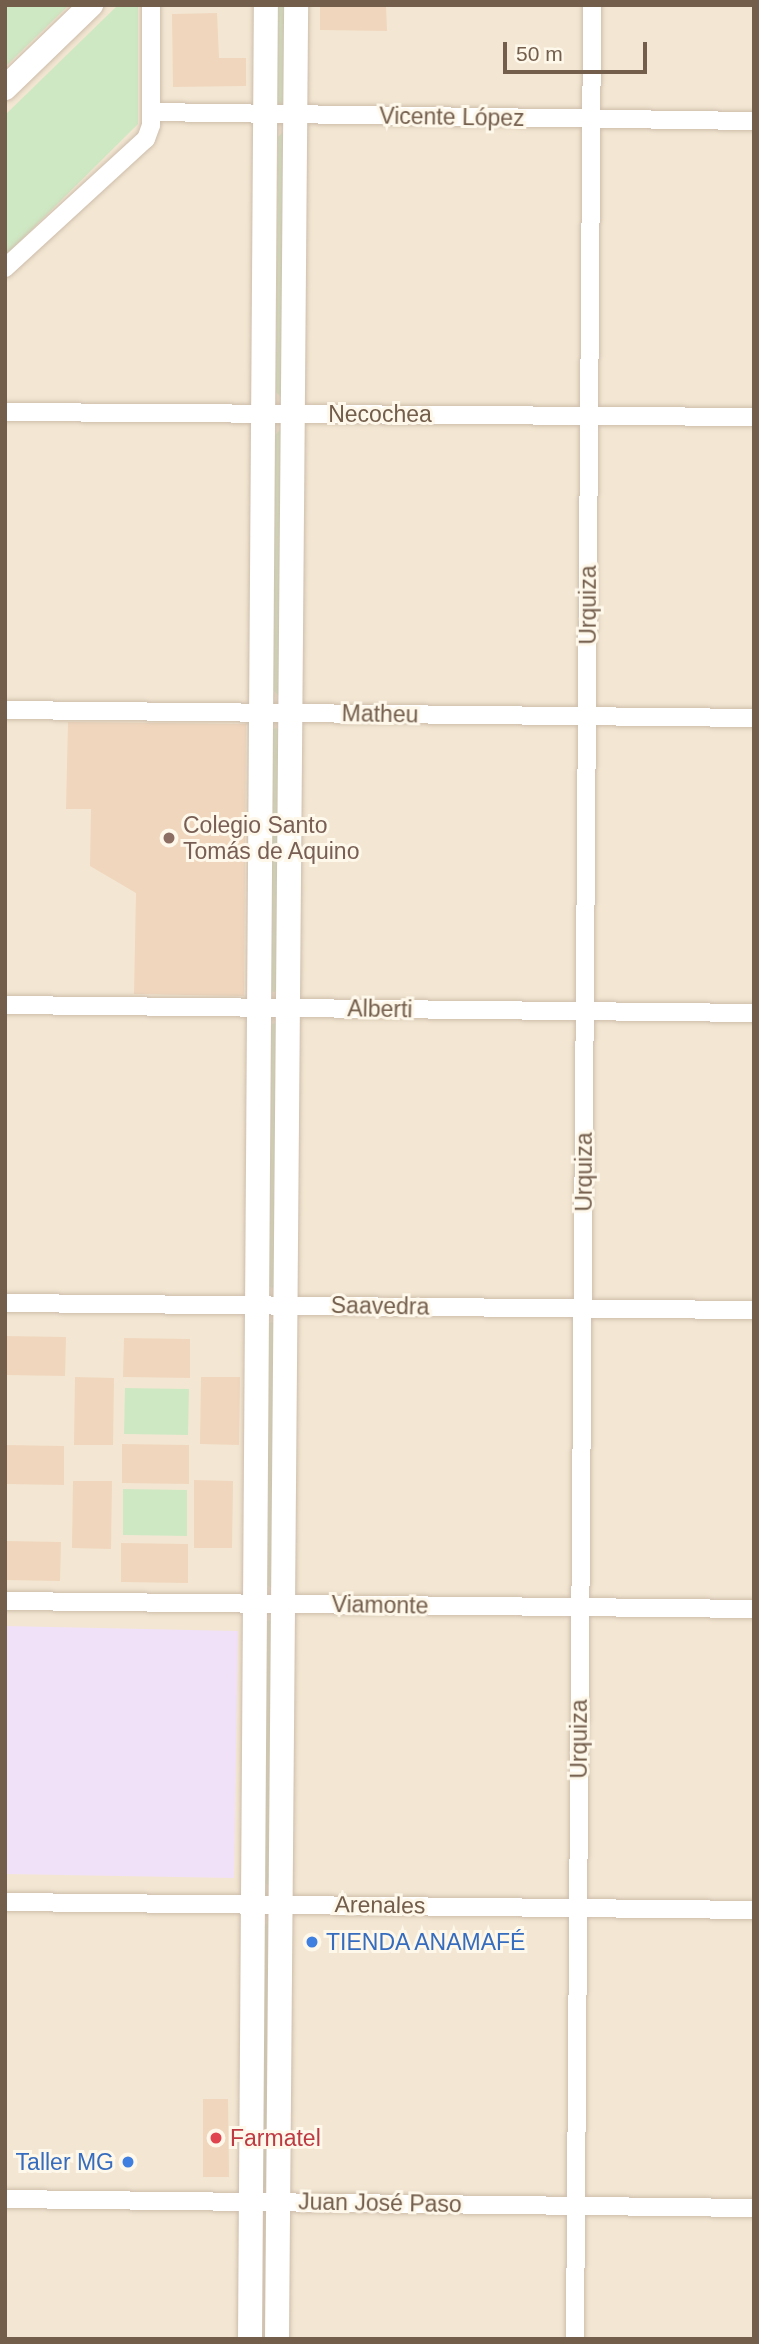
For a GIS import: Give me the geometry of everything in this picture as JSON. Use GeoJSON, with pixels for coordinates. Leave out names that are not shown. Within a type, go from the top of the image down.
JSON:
{"type":"FeatureCollection","features":[{"type":"Feature","properties":{"kind":"main road"},"geometry":{"type":"LineString","coordinates":[[5,88],[91,5]]}},
{"type":"Feature","properties":{"kind":"main road"},"geometry":{"type":"LineString","coordinates":[[250,2339],[266,5]]}},
{"type":"Feature","properties":{"kind":"main road"},"geometry":{"type":"LineString","coordinates":[[277,2339],[296,5]]}},
{"type":"Feature","properties":{"kind":"street"},"geometry":{"type":"LineString","coordinates":[[5,268],[146,139],[151,125],[151,5]]}},
{"type":"Feature","properties":{"kind":"street","name":"Urquiza"},"geometry":{"type":"LineString","coordinates":[[575,2339],[592,5]]}},
{"type":"Feature","properties":{"kind":"street","name":"Vicente López"},"geometry":{"type":"LineString","coordinates":[[151,112],[754,121]]}},
{"type":"Feature","properties":{"kind":"street","name":"Necochea"},"geometry":{"type":"LineString","coordinates":[[5,412],[754,417]]}},
{"type":"Feature","properties":{"kind":"street","name":"Matheu"},"geometry":{"type":"LineString","coordinates":[[5,710],[754,718]]}},
{"type":"Feature","properties":{"kind":"street","name":"Alberti"},"geometry":{"type":"LineString","coordinates":[[5,1005],[754,1013]]}},
{"type":"Feature","properties":{"kind":"street","name":"Saavedra"},"geometry":{"type":"LineString","coordinates":[[5,1303],[754,1310]]}},
{"type":"Feature","properties":{"kind":"street","name":"Viamonte"},"geometry":{"type":"LineString","coordinates":[[5,1601],[754,1609]]}},
{"type":"Feature","properties":{"kind":"street","name":"Arenales"},"geometry":{"type":"LineString","coordinates":[[5,1902],[754,1910]]}},
{"type":"Feature","properties":{"kind":"street","name":"Juan José Paso"},"geometry":{"type":"LineString","coordinates":[[5,2199],[754,2208]]}},
{"type":"Feature","properties":{"kind":"shaded area"},"geometry":{"type":"Polygon","coordinates":[[[5,5],[754,5],[754,2339],[5,2339],[5,5]]]}},
{"type":"Feature","properties":{"kind":"shaded area"},"geometry":{"type":"Polygon","coordinates":[[[5,1626],[238,1631],[234,1878],[5,1874],[5,1626]]]}},
{"type":"Feature","properties":{"kind":"green space"},"geometry":{"type":"Polygon","coordinates":[[[5,5],[69,5],[5,67],[5,5]]]}},
{"type":"Feature","properties":{"kind":"green space"},"geometry":{"type":"Polygon","coordinates":[[[118,5],[138,5],[138,124],[5,256],[5,115],[118,5]]]}},
{"type":"Feature","properties":{"kind":"green space"},"geometry":{"type":"Polygon","coordinates":[[[277,5],[287,5],[285,108],[277,105],[277,5]]]}},
{"type":"Feature","properties":{"kind":"green space"},"geometry":{"type":"Polygon","coordinates":[[[283,132],[281,397],[276,392],[278,137],[283,132]]]}},
{"type":"Feature","properties":{"kind":"green space"},"geometry":{"type":"Polygon","coordinates":[[[280,430],[284,432],[281,693],[278,695],[273,690],[275,435],[280,430]]]}},
{"type":"Feature","properties":{"kind":"green space"},"geometry":{"type":"Polygon","coordinates":[[[273,729],[280,729],[278,991],[274,992],[271,991],[273,729]]]}},
{"type":"Feature","properties":{"kind":"green space"},"geometry":{"type":"Polygon","coordinates":[[[271,1025],[278,1025],[276,1286],[272,1288],[269,1286],[271,1025]]]}},
{"type":"Feature","properties":{"kind":"green space"},"geometry":{"type":"Polygon","coordinates":[[[269,1323],[276,1323],[274,1585],[270,1587],[267,1585],[269,1323]]]}},
{"type":"Feature","properties":{"kind":"green space"},"geometry":{"type":"Polygon","coordinates":[[[125,1388],[189,1389],[188,1435],[124,1434],[125,1388]]]}},
{"type":"Feature","properties":{"kind":"green space"},"geometry":{"type":"Polygon","coordinates":[[[123,1489],[187,1490],[187,1536],[123,1535],[123,1489]]]}},
{"type":"Feature","properties":{"kind":"green space"},"geometry":{"type":"Polygon","coordinates":[[[267,1621],[274,1621],[271,1883],[268,1885],[264,1883],[267,1621]]]}},
{"type":"Feature","properties":{"kind":"green space"},"geometry":{"type":"Polygon","coordinates":[[[264,1925],[271,1925],[269,2187],[265,2188],[262,2187],[264,1925]]]}},
{"type":"Feature","properties":{"kind":"building"},"geometry":{"type":"Polygon","coordinates":[[[320,5],[386,5],[387,31],[320,30],[320,5]]]}},
{"type":"Feature","properties":{"kind":"building"},"geometry":{"type":"Polygon","coordinates":[[[217,13],[219,58],[246,58],[246,86],[173,87],[172,14],[217,13]]]}},
{"type":"Feature","properties":{"kind":"building","name":"Colegio Santo Tomás de Aquino"},"geometry":{"type":"Polygon","coordinates":[[[68,722],[246,724],[244,996],[134,994],[136,893],[90,866],[91,809],[66,809],[68,722]]]}},
{"type":"Feature","properties":{"kind":"building"},"geometry":{"type":"Polygon","coordinates":[[[5,1336],[66,1337],[65,1376],[5,1375],[5,1336]]]}},
{"type":"Feature","properties":{"kind":"building"},"geometry":{"type":"Polygon","coordinates":[[[124,1338],[190,1339],[190,1378],[123,1377],[124,1338]]]}},
{"type":"Feature","properties":{"kind":"building"},"geometry":{"type":"Polygon","coordinates":[[[75,1377],[114,1378],[113,1445],[74,1445],[75,1377]]]}},
{"type":"Feature","properties":{"kind":"building"},"geometry":{"type":"Polygon","coordinates":[[[201,1377],[240,1377],[239,1445],[200,1444],[201,1377]]]}},
{"type":"Feature","properties":{"kind":"building"},"geometry":{"type":"Polygon","coordinates":[[[122,1444],[189,1445],[189,1484],[122,1483],[122,1444]]]}},
{"type":"Feature","properties":{"kind":"building"},"geometry":{"type":"Polygon","coordinates":[[[5,1445],[64,1446],[64,1485],[5,1484],[5,1445]]]}},
{"type":"Feature","properties":{"kind":"building"},"geometry":{"type":"Polygon","coordinates":[[[194,1480],[233,1481],[232,1548],[194,1548],[194,1480]]]}},
{"type":"Feature","properties":{"kind":"building"},"geometry":{"type":"Polygon","coordinates":[[[73,1481],[112,1481],[111,1549],[72,1548],[73,1481]]]}},
{"type":"Feature","properties":{"kind":"building"},"geometry":{"type":"Polygon","coordinates":[[[5,1541],[61,1542],[60,1581],[5,1580],[5,1541]]]}},
{"type":"Feature","properties":{"kind":"building"},"geometry":{"type":"Polygon","coordinates":[[[121,1543],[188,1544],[188,1583],[121,1582],[121,1543]]]}},
{"type":"Feature","properties":{"kind":"building","name":"Farmatel"},"geometry":{"type":"Polygon","coordinates":[[[203,2099],[228,2099],[229,2177],[203,2177],[203,2099]]]}},
{"type":"Feature","properties":{"kind":"place","name":"Colegio Santo Tomás de Aquino"},"geometry":{"type":"Point","coordinates":[169,838]}},
{"type":"Feature","properties":{"kind":"place","name":"TIENDA ANAMAFÉ"},"geometry":{"type":"Point","coordinates":[312,1942]}},
{"type":"Feature","properties":{"kind":"place","name":"Farmatel"},"geometry":{"type":"Point","coordinates":[216,2138]}},
{"type":"Feature","properties":{"kind":"place","name":"Taller MG"},"geometry":{"type":"Point","coordinates":[128,2162]}}]}
